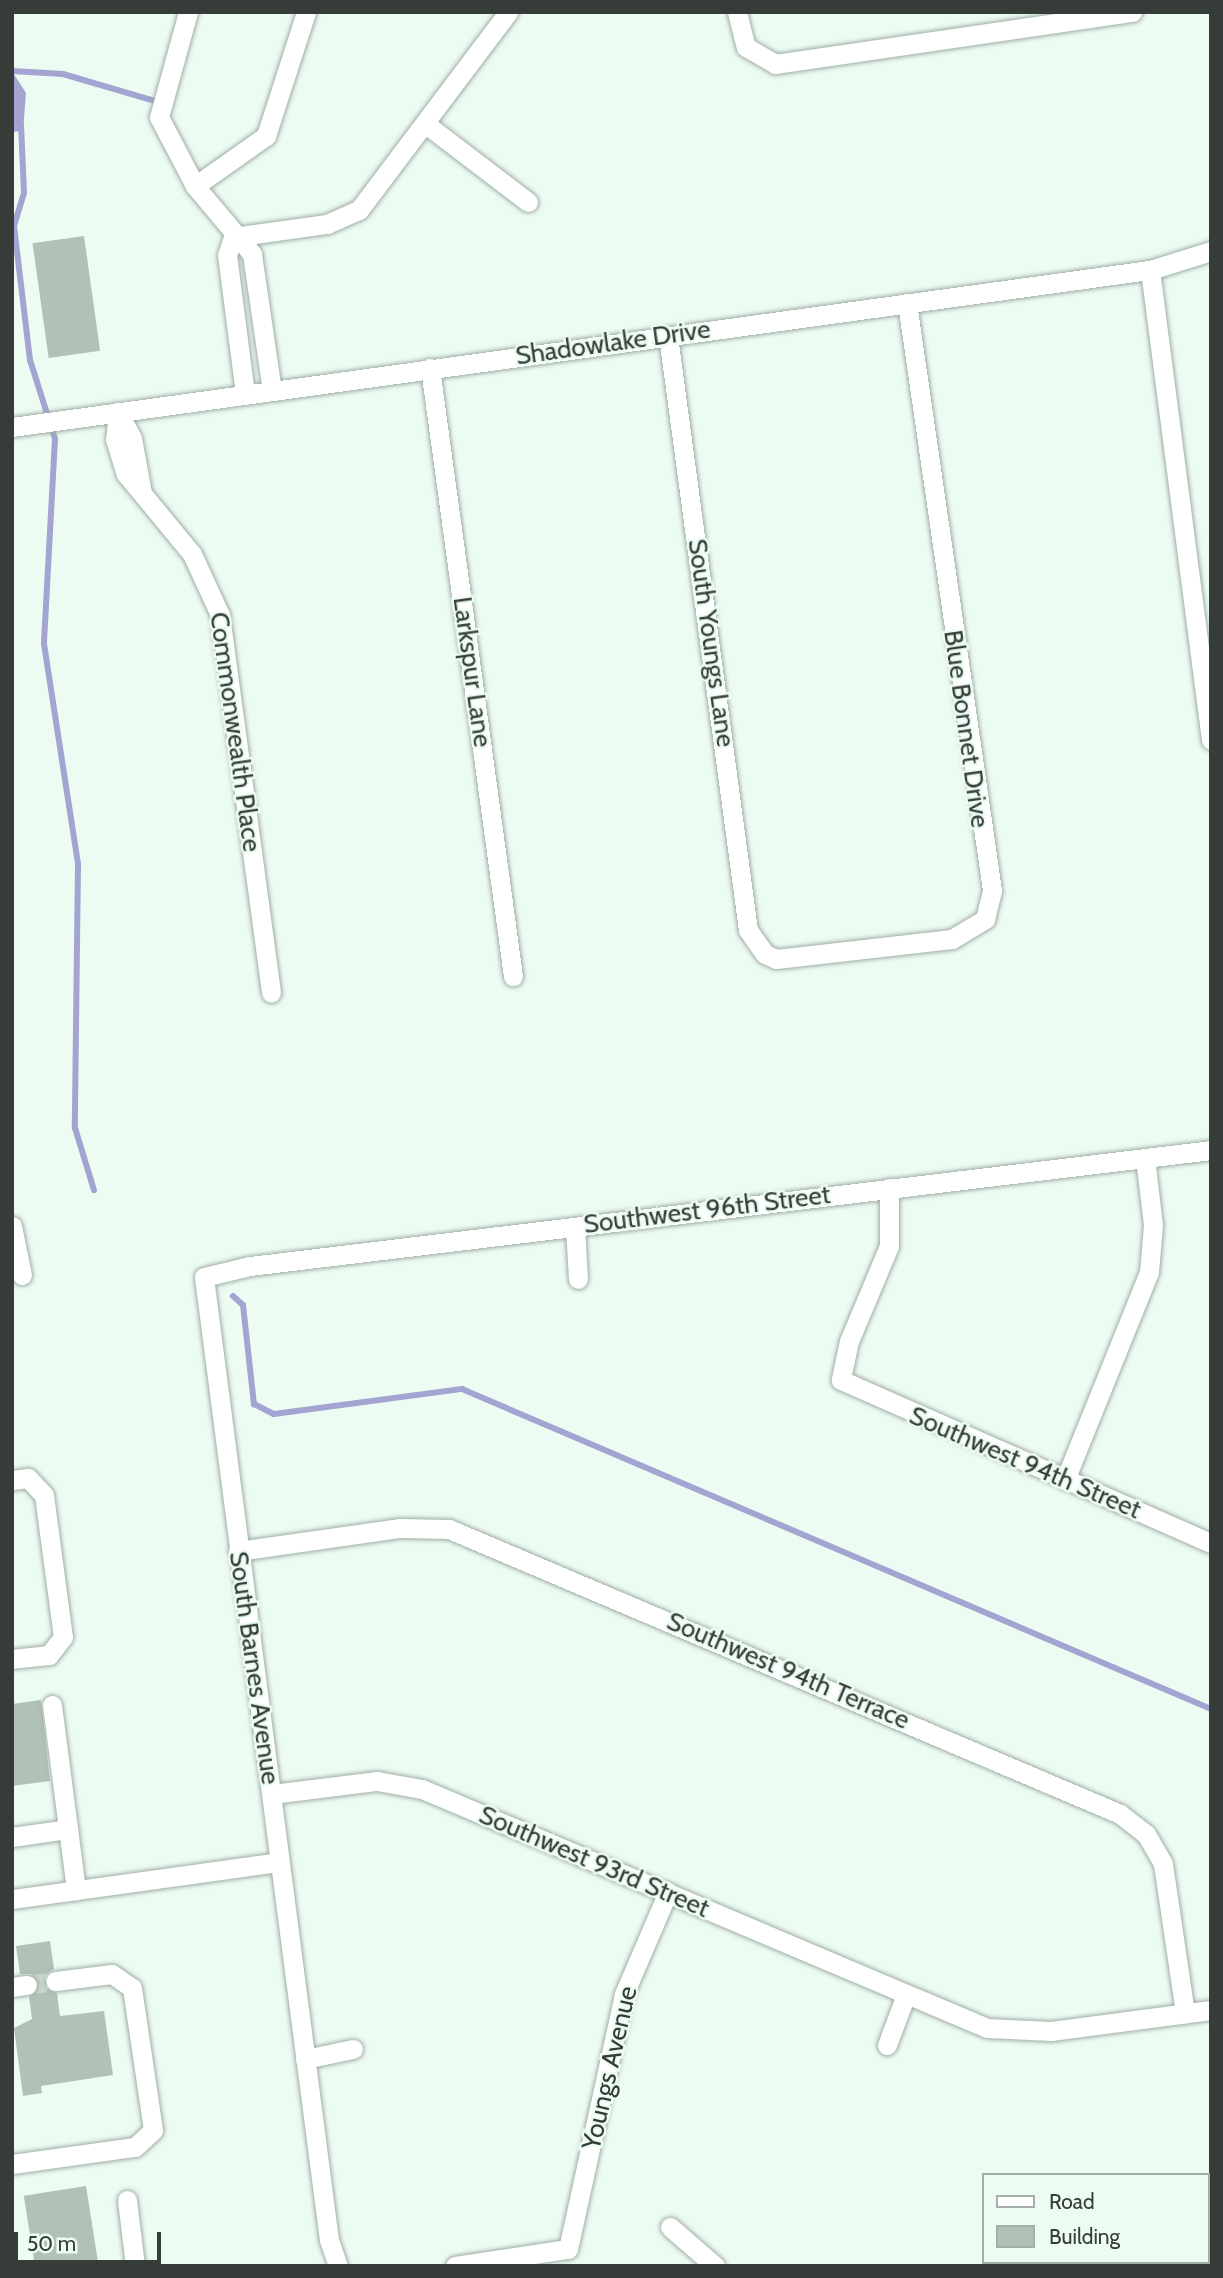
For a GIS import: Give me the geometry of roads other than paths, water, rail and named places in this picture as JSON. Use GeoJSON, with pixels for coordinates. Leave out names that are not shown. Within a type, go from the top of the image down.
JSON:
{"type":"FeatureCollection","features":[{"type":"Feature","properties":{"kind":"street"},"geometry":{"type":"LineString","coordinates":[[188,12],[159,117],[195,186],[233,237],[252,254],[272,391]]}},
{"type":"Feature","properties":{"kind":"street"},"geometry":{"type":"LineString","coordinates":[[195,186],[266,136],[306,12]]}},
{"type":"Feature","properties":{"kind":"street"},"geometry":{"type":"LineString","coordinates":[[233,237],[349,216],[370,200],[508,12]]}},
{"type":"Feature","properties":{"kind":"street"},"geometry":{"type":"LineString","coordinates":[[737,12],[742,41],[760,58],[787,64],[1132,12]]}},
{"type":"Feature","properties":{"kind":"street"},"geometry":{"type":"LineString","coordinates":[[427,125],[528,202]]}},
{"type":"Feature","properties":{"kind":"street"},"geometry":{"type":"LineString","coordinates":[[233,237],[227,255],[245,394]]}},
{"type":"Feature","properties":{"kind":"street","name":"Shadowlake Drive"},"geometry":{"type":"LineString","coordinates":[[17,426],[1150,270],[1211,251]]}},
{"type":"Feature","properties":{"kind":"street"},"geometry":{"type":"LineString","coordinates":[[1150,270],[1211,740]]}},
{"type":"Feature","properties":{"kind":"street","name":"Blue Bonnet Drive"},"geometry":{"type":"LineString","coordinates":[[759,948],[787,959],[952,939],[978,928],[992,901],[907,303]]}},
{"type":"Feature","properties":{"kind":"street"},"geometry":{"type":"LineString","coordinates":[[234,309],[258,306]]}},
{"type":"Feature","properties":{"kind":"street","name":"South Youngs Lane"},"geometry":{"type":"LineString","coordinates":[[668,336],[746,920],[759,948]]}},
{"type":"Feature","properties":{"kind":"street","name":"Larkspur Lane"},"geometry":{"type":"LineString","coordinates":[[430,369],[513,976]]}},
{"type":"Feature","properties":{"kind":"street","name":"Commonwealth Place"},"geometry":{"type":"LineString","coordinates":[[118,412],[121,461],[142,494],[201,568],[220,615],[271,993]]}},
{"type":"Feature","properties":{"kind":"street","name":"Southwest 96th Street"},"geometry":{"type":"LineString","coordinates":[[204,1277],[250,1266],[1211,1150]]}},
{"type":"Feature","properties":{"kind":"street"},"geometry":{"type":"LineString","coordinates":[[1065,1480],[1149,1272],[1153,1225],[1145,1158]]}},
{"type":"Feature","properties":{"kind":"street","name":"Southwest 94th Street"},"geometry":{"type":"LineString","coordinates":[[889,1188],[888,1246],[849,1340],[841,1380],[1211,1543]]}},
{"type":"Feature","properties":{"kind":"street"},"geometry":{"type":"LineString","coordinates":[[12,1226],[22,1275]]}},
{"type":"Feature","properties":{"kind":"street"},"geometry":{"type":"LineString","coordinates":[[575,1227],[578,1279]]}},
{"type":"Feature","properties":{"kind":"street","name":"South Barnes Avenue"},"geometry":{"type":"LineString","coordinates":[[204,1277],[305,2059],[338,2266]]}},
{"type":"Feature","properties":{"kind":"street"},"geometry":{"type":"LineString","coordinates":[[12,1480],[28,1478],[44,1495],[62,1637],[50,1656],[12,1659]]}},
{"type":"Feature","properties":{"kind":"street","name":"Southwest 94th Terrace"},"geometry":{"type":"LineString","coordinates":[[238,1551],[400,1528],[449,1529],[1120,1814],[1146,1834],[1163,1864],[1185,2013]]}},
{"type":"Feature","properties":{"kind":"street"},"geometry":{"type":"LineString","coordinates":[[52,1705],[76,1890]]}},
{"type":"Feature","properties":{"kind":"street","name":"Southwest 93rd Street"},"geometry":{"type":"LineString","coordinates":[[272,1794],[355,1783],[409,1785],[668,1892],[905,1997],[1003,2032],[1211,2010]]}},
{"type":"Feature","properties":{"kind":"street"},"geometry":{"type":"LineString","coordinates":[[12,1837],[68,1829]]}},
{"type":"Feature","properties":{"kind":"street"},"geometry":{"type":"LineString","coordinates":[[12,1899],[279,1862]]}},
{"type":"Feature","properties":{"kind":"street","name":"Youngs Avenue"},"geometry":{"type":"LineString","coordinates":[[455,2266],[568,2249],[624,1994],[668,1892]]}},
{"type":"Feature","properties":{"kind":"street"},"geometry":{"type":"LineString","coordinates":[[12,2164],[135,2147],[153,2130],[132,1988],[112,1974],[55,1981]]}},
{"type":"Feature","properties":{"kind":"street"},"geometry":{"type":"LineString","coordinates":[[887,2045],[905,1997]]}},
{"type":"Feature","properties":{"kind":"street"},"geometry":{"type":"LineString","coordinates":[[305,2059],[353,2049]]}},
{"type":"Feature","properties":{"kind":"street"},"geometry":{"type":"LineString","coordinates":[[127,2200],[135,2266]]}},
{"type":"Feature","properties":{"kind":"street"},"geometry":{"type":"LineString","coordinates":[[670,2227],[716,2266]]}},
{"type":"Feature","properties":{"kind":"water"},"geometry":{"type":"Polygon","coordinates":[[[12,71],[26,93],[23,131],[12,132],[12,71]]]}},
{"type":"Feature","properties":{"kind":"waterway"},"geometry":{"type":"LineString","coordinates":[[12,71],[63,74],[158,102]]}},
{"type":"Feature","properties":{"kind":"waterway"},"geometry":{"type":"LineString","coordinates":[[21,124],[24,193],[14,226],[30,360],[55,439],[44,644],[78,864],[75,1128],[94,1190]]}},
{"type":"Feature","properties":{"kind":"waterway"},"geometry":{"type":"LineString","coordinates":[[233,1296],[243,1305],[254,1404],[274,1414],[462,1389],[1211,1709]]}},
{"type":"Feature","properties":{"kind":"tunnel"},"geometry":{"type":"LineString","coordinates":[[27,1985],[55,1981]]}}]}
